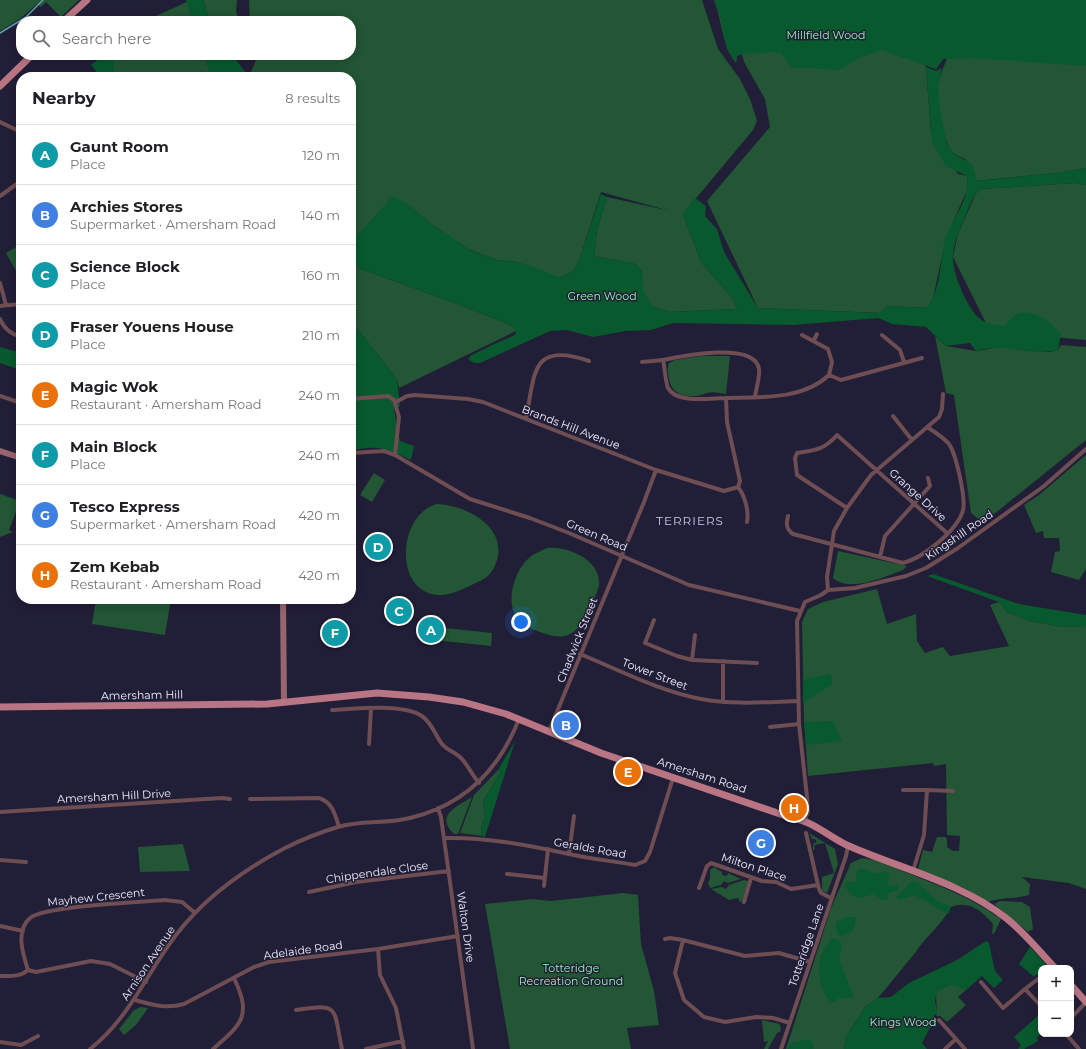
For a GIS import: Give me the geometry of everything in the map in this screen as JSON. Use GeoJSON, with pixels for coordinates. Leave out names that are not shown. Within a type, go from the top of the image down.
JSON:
{"type":"FeatureCollection","features":[{"type":"Feature","properties":{"kind":"main road"},"geometry":{"type":"LineString","coordinates":[[69,16],[87,0]]}},
{"type":"Feature","properties":{"kind":"main road"},"geometry":{"type":"LineString","coordinates":[[0,86],[27,60]]}},
{"type":"Feature","properties":{"kind":"main road","name":"Amersham Road"},"geometry":{"type":"LineString","coordinates":[[284,702],[376,693],[429,697],[463,702],[520,719],[601,753],[795,819],[805,820],[812,827],[848,846],[957,890],[1000,914],[1052,965]]}},
{"type":"Feature","properties":{"kind":"main road","name":"Amersham Hill"},"geometry":{"type":"LineString","coordinates":[[0,707],[157,706],[284,702]]}},
{"type":"Feature","properties":{"kind":"main road"},"geometry":{"type":"LineString","coordinates":[[1074,988],[1086,1002]]}},
{"type":"Feature","properties":{"kind":"street"},"geometry":{"type":"LineString","coordinates":[[0,122],[16,130]]}},
{"type":"Feature","properties":{"kind":"street"},"geometry":{"type":"LineString","coordinates":[[0,196],[16,185]]}},
{"type":"Feature","properties":{"kind":"street"},"geometry":{"type":"LineString","coordinates":[[0,284],[6,305]]}},
{"type":"Feature","properties":{"kind":"street"},"geometry":{"type":"LineString","coordinates":[[0,306],[16,304]]}},
{"type":"Feature","properties":{"kind":"street"},"geometry":{"type":"LineString","coordinates":[[0,319],[3,326],[13,335],[16,336]]}},
{"type":"Feature","properties":{"kind":"street"},"geometry":{"type":"LineString","coordinates":[[814,340],[817,334]]}},
{"type":"Feature","properties":{"kind":"street"},"geometry":{"type":"LineString","coordinates":[[663,360],[668,387],[673,395],[683,398],[776,397],[812,388],[821,383],[829,375],[832,362],[828,349],[814,340],[802,335]]}},
{"type":"Feature","properties":{"kind":"street"},"geometry":{"type":"LineString","coordinates":[[882,335],[900,350],[904,362]]}},
{"type":"Feature","properties":{"kind":"street"},"geometry":{"type":"LineString","coordinates":[[642,362],[663,360],[697,353],[746,355],[754,359],[759,369],[756,397]]}},
{"type":"Feature","properties":{"kind":"street"},"geometry":{"type":"LineString","coordinates":[[526,419],[538,367],[544,358],[554,354],[575,356],[589,361]]}},
{"type":"Feature","properties":{"kind":"street"},"geometry":{"type":"LineString","coordinates":[[829,375],[841,380],[922,358]]}},
{"type":"Feature","properties":{"kind":"street"},"geometry":{"type":"LineString","coordinates":[[828,590],[827,577],[834,531],[847,508],[871,475],[939,417],[942,409],[943,394]]}},
{"type":"Feature","properties":{"kind":"street","name":"Brands Hill Avenue"},"geometry":{"type":"LineString","coordinates":[[396,402],[407,396],[415,395],[468,399],[483,402],[656,470],[724,491],[738,487]]}},
{"type":"Feature","properties":{"kind":"street"},"geometry":{"type":"LineString","coordinates":[[0,396],[16,401]]}},
{"type":"Feature","properties":{"kind":"street"},"geometry":{"type":"LineString","coordinates":[[356,399],[388,396],[396,402],[399,425],[395,455]]}},
{"type":"Feature","properties":{"kind":"street"},"geometry":{"type":"LineString","coordinates":[[726,398],[727,422],[740,480],[738,487],[743,494],[748,517],[747,522]]}},
{"type":"Feature","properties":{"kind":"street"},"geometry":{"type":"LineString","coordinates":[[893,416],[912,440]]}},
{"type":"Feature","properties":{"kind":"street"},"geometry":{"type":"LineString","coordinates":[[788,516],[788,530],[793,534],[903,563],[910,561],[935,547],[959,520],[964,509],[953,451],[942,437],[927,427]]}},
{"type":"Feature","properties":{"kind":"street","name":"Grange Drive"},"geometry":{"type":"LineString","coordinates":[[847,508],[797,475],[795,458],[797,453],[822,449],[828,446],[837,435],[947,533]]}},
{"type":"Feature","properties":{"kind":"street","name":"Kingshill Road"},"geometry":{"type":"LineString","coordinates":[[800,610],[805,602],[828,590],[855,588],[906,576],[926,568],[958,548],[1044,486],[1086,449]]}},
{"type":"Feature","properties":{"kind":"street"},"geometry":{"type":"LineString","coordinates":[[0,450],[16,456]]}},
{"type":"Feature","properties":{"kind":"street","name":"Green Road"},"geometry":{"type":"LineString","coordinates":[[356,452],[384,450],[470,498],[530,518],[621,555],[689,585],[800,610]]}},
{"type":"Feature","properties":{"kind":"street","name":"Chadwick Street"},"geometry":{"type":"LineString","coordinates":[[549,731],[656,470]]}},
{"type":"Feature","properties":{"kind":"street"},"geometry":{"type":"LineString","coordinates":[[880,557],[885,536],[930,486],[928,478]]}},
{"type":"Feature","properties":{"kind":"street"},"geometry":{"type":"LineString","coordinates":[[283,604],[284,702]]}},
{"type":"Feature","properties":{"kind":"street"},"geometry":{"type":"LineString","coordinates":[[800,610],[797,621],[798,701],[808,812],[805,820]]}},
{"type":"Feature","properties":{"kind":"street"},"geometry":{"type":"LineString","coordinates":[[654,620],[645,643],[677,656],[692,660],[757,662]]}},
{"type":"Feature","properties":{"kind":"street"},"geometry":{"type":"LineString","coordinates":[[692,660],[696,635]]}},
{"type":"Feature","properties":{"kind":"street","name":"Tower Street"},"geometry":{"type":"LineString","coordinates":[[580,654],[672,692],[700,699],[723,702],[759,703],[798,701]]}},
{"type":"Feature","properties":{"kind":"street"},"geometry":{"type":"LineString","coordinates":[[723,702],[724,661]]}},
{"type":"Feature","properties":{"kind":"street"},"geometry":{"type":"LineString","coordinates":[[369,744],[371,709]]}},
{"type":"Feature","properties":{"kind":"street"},"geometry":{"type":"LineString","coordinates":[[332,710],[371,709],[408,711],[422,716],[428,721],[443,745],[460,757],[479,783]]}},
{"type":"Feature","properties":{"kind":"street","name":"Arnison Avenue"},"geometry":{"type":"LineString","coordinates":[[90,1049],[103,1039],[135,1000],[168,946],[195,913],[212,896],[244,871],[286,848],[338,827],[411,818],[457,800],[479,783],[503,753],[520,719]]}},
{"type":"Feature","properties":{"kind":"street"},"geometry":{"type":"LineString","coordinates":[[770,727],[799,724]]}},
{"type":"Feature","properties":{"kind":"street","name":"Geralds Road"},"geometry":{"type":"LineString","coordinates":[[444,838],[465,837],[548,849],[635,865],[645,861],[673,778]]}},
{"type":"Feature","properties":{"kind":"street"},"geometry":{"type":"LineString","coordinates":[[903,790],[953,791]]}},
{"type":"Feature","properties":{"kind":"street"},"geometry":{"type":"LineString","coordinates":[[913,871],[924,835],[927,790]]}},
{"type":"Feature","properties":{"kind":"street","name":"Amersham Hill Drive"},"geometry":{"type":"LineString","coordinates":[[0,812],[222,798],[230,799]]}},
{"type":"Feature","properties":{"kind":"street"},"geometry":{"type":"LineString","coordinates":[[250,799],[319,798],[325,800],[334,812],[338,827]]}},
{"type":"Feature","properties":{"kind":"street","name":"Walton Drive"},"geometry":{"type":"LineString","coordinates":[[438,808],[441,817],[449,871],[473,1049]]}},
{"type":"Feature","properties":{"kind":"street"},"geometry":{"type":"LineString","coordinates":[[570,854],[574,816]]}},
{"type":"Feature","properties":{"kind":"street"},"geometry":{"type":"LineString","coordinates":[[806,833],[820,893],[831,898]]}},
{"type":"Feature","properties":{"kind":"street","name":"Totteridge Lane"},"geometry":{"type":"LineString","coordinates":[[782,1049],[848,846]]}},
{"type":"Feature","properties":{"kind":"street"},"geometry":{"type":"LineString","coordinates":[[544,886],[548,849]]}},
{"type":"Feature","properties":{"kind":"street"},"geometry":{"type":"LineString","coordinates":[[0,860],[26,862]]}},
{"type":"Feature","properties":{"kind":"street","name":"Milton Place"},"geometry":{"type":"LineString","coordinates":[[699,888],[707,866],[711,864],[751,878],[776,882],[791,889],[818,885]]}},
{"type":"Feature","properties":{"kind":"street","name":"Chippendale Close"},"geometry":{"type":"LineString","coordinates":[[309,892],[356,882],[449,871]]}},
{"type":"Feature","properties":{"kind":"street"},"geometry":{"type":"LineString","coordinates":[[507,874],[544,878]]}},
{"type":"Feature","properties":{"kind":"street"},"geometry":{"type":"LineString","coordinates":[[744,902],[751,878]]}},
{"type":"Feature","properties":{"kind":"street","name":"Mayhew Crescent"},"geometry":{"type":"LineString","coordinates":[[23,931],[30,918],[48,910],[165,900],[182,902],[195,913]]}},
{"type":"Feature","properties":{"kind":"street"},"geometry":{"type":"LineString","coordinates":[[0,926],[23,931],[21,941],[28,970]]}},
{"type":"Feature","properties":{"kind":"street","name":"Adelaide Road"},"geometry":{"type":"LineString","coordinates":[[135,1000],[155,1006],[174,1007],[184,1004],[254,967],[269,962],[378,949],[458,936]]}},
{"type":"Feature","properties":{"kind":"street"},"geometry":{"type":"LineString","coordinates":[[665,939],[670,938],[683,940],[745,956],[779,953],[810,962]]}},
{"type":"Feature","properties":{"kind":"street"},"geometry":{"type":"LineString","coordinates":[[683,940],[675,973],[684,1000],[704,1017],[725,1022],[756,1017],[773,1018],[790,1023]]}},
{"type":"Feature","properties":{"kind":"street"},"geometry":{"type":"LineString","coordinates":[[378,949],[380,975],[396,1008],[404,1049]]}},
{"type":"Feature","properties":{"kind":"street"},"geometry":{"type":"LineString","coordinates":[[28,970],[36,972],[91,961],[110,964],[146,982]]}},
{"type":"Feature","properties":{"kind":"street"},"geometry":{"type":"LineString","coordinates":[[0,976],[18,976],[28,970]]}},
{"type":"Feature","properties":{"kind":"street"},"geometry":{"type":"LineString","coordinates":[[213,1049],[219,1047],[234,1032],[243,1015],[242,995],[234,978]]}},
{"type":"Feature","properties":{"kind":"street"},"geometry":{"type":"LineString","coordinates":[[981,982],[1003,1008],[1038,979]]}},
{"type":"Feature","properties":{"kind":"street"},"geometry":{"type":"LineString","coordinates":[[1025,989],[1038,1003]]}},
{"type":"Feature","properties":{"kind":"street"},"geometry":{"type":"LineString","coordinates":[[1074,1015],[1086,1002]]}},
{"type":"Feature","properties":{"kind":"street"},"geometry":{"type":"LineString","coordinates":[[296,1010],[321,1006],[328,1007],[334,1011],[342,1049]]}},
{"type":"Feature","properties":{"kind":"street"},"geometry":{"type":"LineString","coordinates":[[939,1020],[965,1049]]}},
{"type":"Feature","properties":{"kind":"street"},"geometry":{"type":"LineString","coordinates":[[0,1042],[21,1045],[38,1036]]}},
{"type":"Feature","properties":{"kind":"street"},"geometry":{"type":"LineString","coordinates":[[1069,1037],[1079,1049]]}},
{"type":"Feature","properties":{"kind":"street"},"geometry":{"type":"LineString","coordinates":[[945,1049],[956,1039]]}},
{"type":"Feature","properties":{"kind":"street"},"geometry":{"type":"LineString","coordinates":[[366,1049],[402,1041]]}},
{"type":"Feature","properties":{"kind":"green space"},"geometry":{"type":"Polygon","coordinates":[[[0,0],[79,0],[62,16],[60,16],[46,2],[41,7],[37,4],[23,16],[16,16],[16,21],[0,31],[0,0]]]}},
{"type":"Feature","properties":{"kind":"green space"},"geometry":{"type":"Polygon","coordinates":[[[186,0],[203,0],[208,16],[191,16],[186,0]]]}},
{"type":"Feature","properties":{"kind":"green space"},"geometry":{"type":"Polygon","coordinates":[[[203,0],[237,0],[236,11],[238,16],[208,16],[203,0]]]}},
{"type":"Feature","properties":{"kind":"green space"},"geometry":{"type":"Polygon","coordinates":[[[249,0],[702,0],[718,49],[740,79],[750,99],[757,121],[753,130],[683,214],[701,262],[733,299],[737,309],[670,312],[653,307],[642,291],[642,272],[635,264],[594,256],[597,230],[607,197],[670,211],[601,192],[579,261],[574,270],[561,278],[517,262],[497,260],[468,249],[431,224],[406,203],[356,239],[356,72],[251,72],[256,60],[356,60],[356,16],[250,16],[249,0]]]}},
{"type":"Feature","properties":{"kind":"green space"},"geometry":{"type":"Polygon","coordinates":[[[714,0],[1086,33],[1086,168],[1057,173],[976,181],[974,171],[968,162],[952,152],[943,130],[938,101],[938,86],[947,59],[943,59],[936,69],[924,65],[926,67],[931,132],[958,174],[967,176],[968,188],[946,238],[932,303],[926,308],[888,306],[880,313],[758,308],[707,201],[770,127],[765,99],[744,62],[742,54],[737,56],[736,63],[731,56],[725,41],[714,0]]]}},
{"type":"Feature","properties":{"kind":"green space","name":"Millfield Wood"},"geometry":{"type":"Polygon","coordinates":[[[714,0],[1086,0],[1086,63],[1085,66],[976,58],[943,59],[936,69],[882,50],[859,58],[839,70],[791,67],[781,53],[775,52],[742,54],[737,56],[736,63],[727,49],[720,15],[714,0]]]}},
{"type":"Feature","properties":{"kind":"green space"},"geometry":{"type":"Polygon","coordinates":[[[187,2],[191,16],[157,16],[187,2]]]}},
{"type":"Feature","properties":{"kind":"green space"},"geometry":{"type":"Polygon","coordinates":[[[98,60],[114,60],[114,72],[97,72],[91,65],[98,60]]]}},
{"type":"Feature","properties":{"kind":"green space"},"geometry":{"type":"Polygon","coordinates":[[[114,60],[206,60],[210,72],[114,72],[114,60]]]}},
{"type":"Feature","properties":{"kind":"green space"},"geometry":{"type":"Polygon","coordinates":[[[206,60],[236,60],[246,72],[210,72],[206,60]]]}},
{"type":"Feature","properties":{"kind":"green space","name":"Green Wood"},"geometry":{"type":"Polygon","coordinates":[[[926,67],[936,71],[942,68],[938,87],[939,104],[947,144],[954,154],[972,164],[977,181],[1057,173],[1086,168],[1086,185],[1075,183],[981,189],[970,204],[958,235],[953,256],[953,263],[961,289],[974,313],[979,318],[988,323],[1005,326],[1019,313],[1031,313],[1037,315],[1043,318],[1061,334],[1058,350],[1037,352],[997,348],[976,351],[970,343],[946,346],[926,327],[892,324],[878,318],[794,325],[673,323],[651,330],[625,331],[593,337],[567,330],[550,331],[480,363],[474,363],[469,360],[470,356],[515,335],[516,331],[513,326],[361,269],[356,264],[356,237],[393,196],[406,203],[431,224],[470,250],[497,260],[517,262],[561,278],[574,270],[579,261],[601,194],[607,197],[597,230],[594,256],[635,264],[642,272],[643,291],[653,307],[670,312],[737,309],[733,299],[701,262],[683,214],[695,198],[706,206],[705,216],[717,229],[724,252],[758,308],[880,313],[888,306],[926,308],[935,294],[945,240],[963,202],[967,185],[967,176],[946,166],[932,142],[926,67]]]}},
{"type":"Feature","properties":{"kind":"green space"},"geometry":{"type":"Polygon","coordinates":[[[1075,183],[1086,185],[1086,340],[1020,334],[989,329],[953,257],[958,234],[976,193],[981,189],[1075,183]]]}},
{"type":"Feature","properties":{"kind":"green space"},"geometry":{"type":"Polygon","coordinates":[[[16,247],[16,271],[6,253],[16,247]]]}},
{"type":"Feature","properties":{"kind":"green space"},"geometry":{"type":"Polygon","coordinates":[[[356,264],[361,269],[513,326],[516,331],[399,388],[397,379],[356,327],[356,264]]]}},
{"type":"Feature","properties":{"kind":"green space"},"geometry":{"type":"Polygon","coordinates":[[[356,327],[397,379],[400,406],[394,409],[400,441],[414,446],[411,460],[389,450],[376,448],[356,450],[356,327]]]}},
{"type":"Feature","properties":{"kind":"green space"},"geometry":{"type":"Polygon","coordinates":[[[935,336],[946,346],[976,351],[1001,347],[1028,351],[1050,352],[1058,350],[1061,345],[1086,347],[1086,440],[983,523],[971,513],[954,395],[946,393],[935,336]]]}},
{"type":"Feature","properties":{"kind":"green space"},"geometry":{"type":"Polygon","coordinates":[[[0,347],[16,352],[16,368],[0,363],[0,347]]]}},
{"type":"Feature","properties":{"kind":"green space"},"geometry":{"type":"Polygon","coordinates":[[[701,356],[730,356],[726,394],[709,392],[701,395],[689,396],[678,393],[674,390],[669,379],[669,363],[675,360],[701,356]]]}},
{"type":"Feature","properties":{"kind":"green space"},"geometry":{"type":"Polygon","coordinates":[[[1086,455],[1086,569],[1079,580],[1051,572],[1055,552],[1060,551],[1059,538],[1044,538],[1043,531],[1036,533],[1024,505],[1039,495],[1086,455]]]}},
{"type":"Feature","properties":{"kind":"green space"},"geometry":{"type":"Polygon","coordinates":[[[374,473],[385,480],[372,502],[360,495],[374,473]]]}},
{"type":"Feature","properties":{"kind":"green space"},"geometry":{"type":"Polygon","coordinates":[[[0,494],[16,500],[16,512],[9,530],[13,532],[0,537],[0,494]]]}},
{"type":"Feature","properties":{"kind":"green space"},"geometry":{"type":"Polygon","coordinates":[[[437,504],[460,508],[481,520],[490,528],[496,537],[498,548],[496,564],[491,573],[480,581],[462,590],[443,595],[426,592],[415,583],[408,570],[406,554],[408,538],[414,523],[424,511],[437,504]]]}},
{"type":"Feature","properties":{"kind":"green space"},"geometry":{"type":"Polygon","coordinates":[[[547,548],[564,549],[582,556],[595,569],[598,577],[599,586],[595,598],[585,617],[577,629],[566,636],[552,636],[530,628],[523,624],[513,609],[512,590],[519,571],[530,557],[547,548]]]}},
{"type":"Feature","properties":{"kind":"green space"},"geometry":{"type":"Polygon","coordinates":[[[838,551],[907,566],[903,570],[877,580],[858,584],[848,584],[833,578],[838,551]]]}},
{"type":"Feature","properties":{"kind":"green space"},"geometry":{"type":"Polygon","coordinates":[[[933,574],[1019,604],[1086,615],[1086,626],[1063,627],[1030,621],[1007,612],[999,602],[927,576],[933,574]]]}},
{"type":"Feature","properties":{"kind":"green space"},"geometry":{"type":"Polygon","coordinates":[[[877,589],[887,624],[916,614],[917,641],[925,653],[943,647],[950,656],[1009,646],[990,605],[999,602],[1007,612],[1030,621],[1063,627],[1086,626],[1086,889],[1069,883],[1022,877],[1030,884],[1029,895],[998,899],[988,902],[968,890],[918,869],[923,850],[932,852],[937,837],[945,837],[947,839],[947,847],[953,851],[959,851],[960,836],[947,835],[946,764],[934,766],[933,763],[808,776],[804,720],[802,622],[808,609],[823,602],[877,589]]]}},
{"type":"Feature","properties":{"kind":"green space"},"geometry":{"type":"Polygon","coordinates":[[[95,604],[170,604],[165,635],[92,624],[95,604]]]}},
{"type":"Feature","properties":{"kind":"green space"},"geometry":{"type":"Polygon","coordinates":[[[436,627],[492,633],[491,646],[434,640],[436,627]]]}},
{"type":"Feature","properties":{"kind":"green space"},"geometry":{"type":"Polygon","coordinates":[[[831,674],[832,684],[803,703],[803,680],[831,674]]]}},
{"type":"Feature","properties":{"kind":"green space"},"geometry":{"type":"Polygon","coordinates":[[[833,721],[842,741],[806,745],[804,722],[833,721]]]}},
{"type":"Feature","properties":{"kind":"green space"},"geometry":{"type":"Polygon","coordinates":[[[515,741],[485,837],[482,836],[481,828],[485,817],[483,801],[501,772],[498,770],[515,741]]]}},
{"type":"Feature","properties":{"kind":"green space"},"geometry":{"type":"Polygon","coordinates":[[[498,770],[501,772],[483,801],[485,817],[481,828],[482,836],[460,833],[474,795],[498,770]]]}},
{"type":"Feature","properties":{"kind":"green space"},"geometry":{"type":"Polygon","coordinates":[[[472,797],[458,834],[454,834],[448,827],[446,821],[447,816],[455,808],[472,797]]]}},
{"type":"Feature","properties":{"kind":"green space"},"geometry":{"type":"Polygon","coordinates":[[[809,833],[835,849],[838,864],[827,893],[822,891],[822,877],[834,873],[825,843],[814,845],[815,849],[813,850],[813,844],[817,842],[815,839],[812,839],[809,833]]]}},
{"type":"Feature","properties":{"kind":"green space"},"geometry":{"type":"Polygon","coordinates":[[[183,844],[190,871],[140,872],[138,847],[183,844]]]}},
{"type":"Feature","properties":{"kind":"green space"},"geometry":{"type":"Polygon","coordinates":[[[862,858],[879,862],[942,887],[967,898],[1001,919],[992,935],[993,924],[980,911],[964,905],[951,907],[943,920],[923,942],[878,998],[865,1007],[846,1037],[844,1049],[786,1049],[831,908],[851,863],[862,858]]]}},
{"type":"Feature","properties":{"kind":"green space"},"geometry":{"type":"Polygon","coordinates":[[[714,867],[722,872],[722,875],[727,876],[728,873],[741,879],[728,883],[724,881],[721,885],[710,888],[708,883],[710,879],[710,870],[714,867]]]}},
{"type":"Feature","properties":{"kind":"green space"},"geometry":{"type":"Polygon","coordinates":[[[860,868],[877,874],[885,871],[889,875],[888,886],[898,885],[898,890],[888,893],[887,899],[882,900],[873,894],[864,897],[853,896],[847,890],[845,885],[847,882],[856,882],[856,872],[860,868]]]}},
{"type":"Feature","properties":{"kind":"green space"},"geometry":{"type":"Polygon","coordinates":[[[744,880],[748,881],[748,883],[742,901],[740,902],[738,898],[729,900],[711,889],[721,887],[726,889],[729,885],[744,880]]]}},
{"type":"Feature","properties":{"kind":"green space"},"geometry":{"type":"Polygon","coordinates":[[[911,882],[917,882],[936,900],[951,907],[948,914],[915,895],[898,900],[896,897],[911,882]]]}},
{"type":"Feature","properties":{"kind":"green space","name":"Totteridge Recreation Ground"},"geometry":{"type":"Polygon","coordinates":[[[623,893],[638,895],[641,944],[654,991],[659,1025],[627,1028],[631,1049],[510,1049],[485,904],[533,899],[551,901],[623,893]]]}},
{"type":"Feature","properties":{"kind":"green space"},"geometry":{"type":"Polygon","coordinates":[[[1000,901],[1022,902],[1030,907],[1033,929],[1028,932],[994,904],[1000,901]]]}},
{"type":"Feature","properties":{"kind":"green space"},"geometry":{"type":"Polygon","coordinates":[[[848,917],[856,917],[853,931],[840,936],[836,932],[836,922],[848,917]]]}},
{"type":"Feature","properties":{"kind":"green space"},"geometry":{"type":"Polygon","coordinates":[[[832,938],[837,939],[842,944],[839,959],[853,995],[852,998],[839,998],[833,1003],[825,995],[819,971],[821,957],[832,938]]]}},
{"type":"Feature","properties":{"kind":"green space","name":"Kings Wood"},"geometry":{"type":"Polygon","coordinates":[[[986,941],[989,943],[995,971],[1003,980],[994,988],[982,976],[966,990],[952,985],[937,991],[935,1001],[938,1017],[935,1014],[931,1026],[922,1043],[927,1049],[844,1049],[846,1037],[865,1007],[878,998],[891,997],[909,983],[957,960],[986,941]]]}},
{"type":"Feature","properties":{"kind":"green space"},"geometry":{"type":"Polygon","coordinates":[[[1030,947],[1046,965],[1038,965],[1038,975],[1037,974],[1034,977],[1019,964],[1030,947]]]}},
{"type":"Feature","properties":{"kind":"green space"},"geometry":{"type":"Polygon","coordinates":[[[951,984],[956,984],[966,990],[958,997],[966,1005],[947,1022],[940,1016],[937,1016],[936,995],[937,991],[951,984]]]}},
{"type":"Feature","properties":{"kind":"green space"},"geometry":{"type":"Polygon","coordinates":[[[141,1007],[148,1008],[136,1025],[124,1035],[119,1029],[134,1010],[141,1007]]]}},
{"type":"Feature","properties":{"kind":"green space"},"geometry":{"type":"Polygon","coordinates":[[[1038,1016],[1038,1041],[1024,1049],[1018,1049],[1021,1045],[1014,1037],[1038,1016]]]}},
{"type":"Feature","properties":{"kind":"green space"},"geometry":{"type":"Polygon","coordinates":[[[762,1020],[780,1024],[781,1031],[777,1033],[768,1049],[764,1049],[768,1041],[764,1042],[762,1020]]]}},
{"type":"Feature","properties":{"kind":"green space"},"geometry":{"type":"Polygon","coordinates":[[[809,1039],[814,1045],[813,1049],[787,1049],[791,1043],[809,1039]]]}},
{"type":"Feature","properties":{"kind":"waterway"},"geometry":{"type":"LineString","coordinates":[[27,16],[43,0]]}},
{"type":"Feature","properties":{"kind":"waterway"},"geometry":{"type":"LineString","coordinates":[[0,33],[16,23]]}},
{"type":"Feature","properties":{"kind":"place","name":"Fraser Youens House"},"geometry":{"type":"Point","coordinates":[378,547]}},
{"type":"Feature","properties":{"kind":"place","name":"Science Block"},"geometry":{"type":"Point","coordinates":[399,611]}},
{"type":"Feature","properties":{"kind":"place","name":"Gaunt Room"},"geometry":{"type":"Point","coordinates":[431,630]}},
{"type":"Feature","properties":{"kind":"place","name":"Main Block"},"geometry":{"type":"Point","coordinates":[335,633]}},
{"type":"Feature","properties":{"kind":"place","name":"Archies Stores"},"geometry":{"type":"Point","coordinates":[566,725]}},
{"type":"Feature","properties":{"kind":"place","name":"Magic Wok"},"geometry":{"type":"Point","coordinates":[628,772]}},
{"type":"Feature","properties":{"kind":"place","name":"Zem Kebab"},"geometry":{"type":"Point","coordinates":[794,808]}},
{"type":"Feature","properties":{"kind":"place","name":"Tesco Express"},"geometry":{"type":"Point","coordinates":[761,843]}},
{"type":"Feature","properties":{"kind":"district","name":"TERRIERS"},"geometry":{"type":"Point","coordinates":[690,521]}}]}
